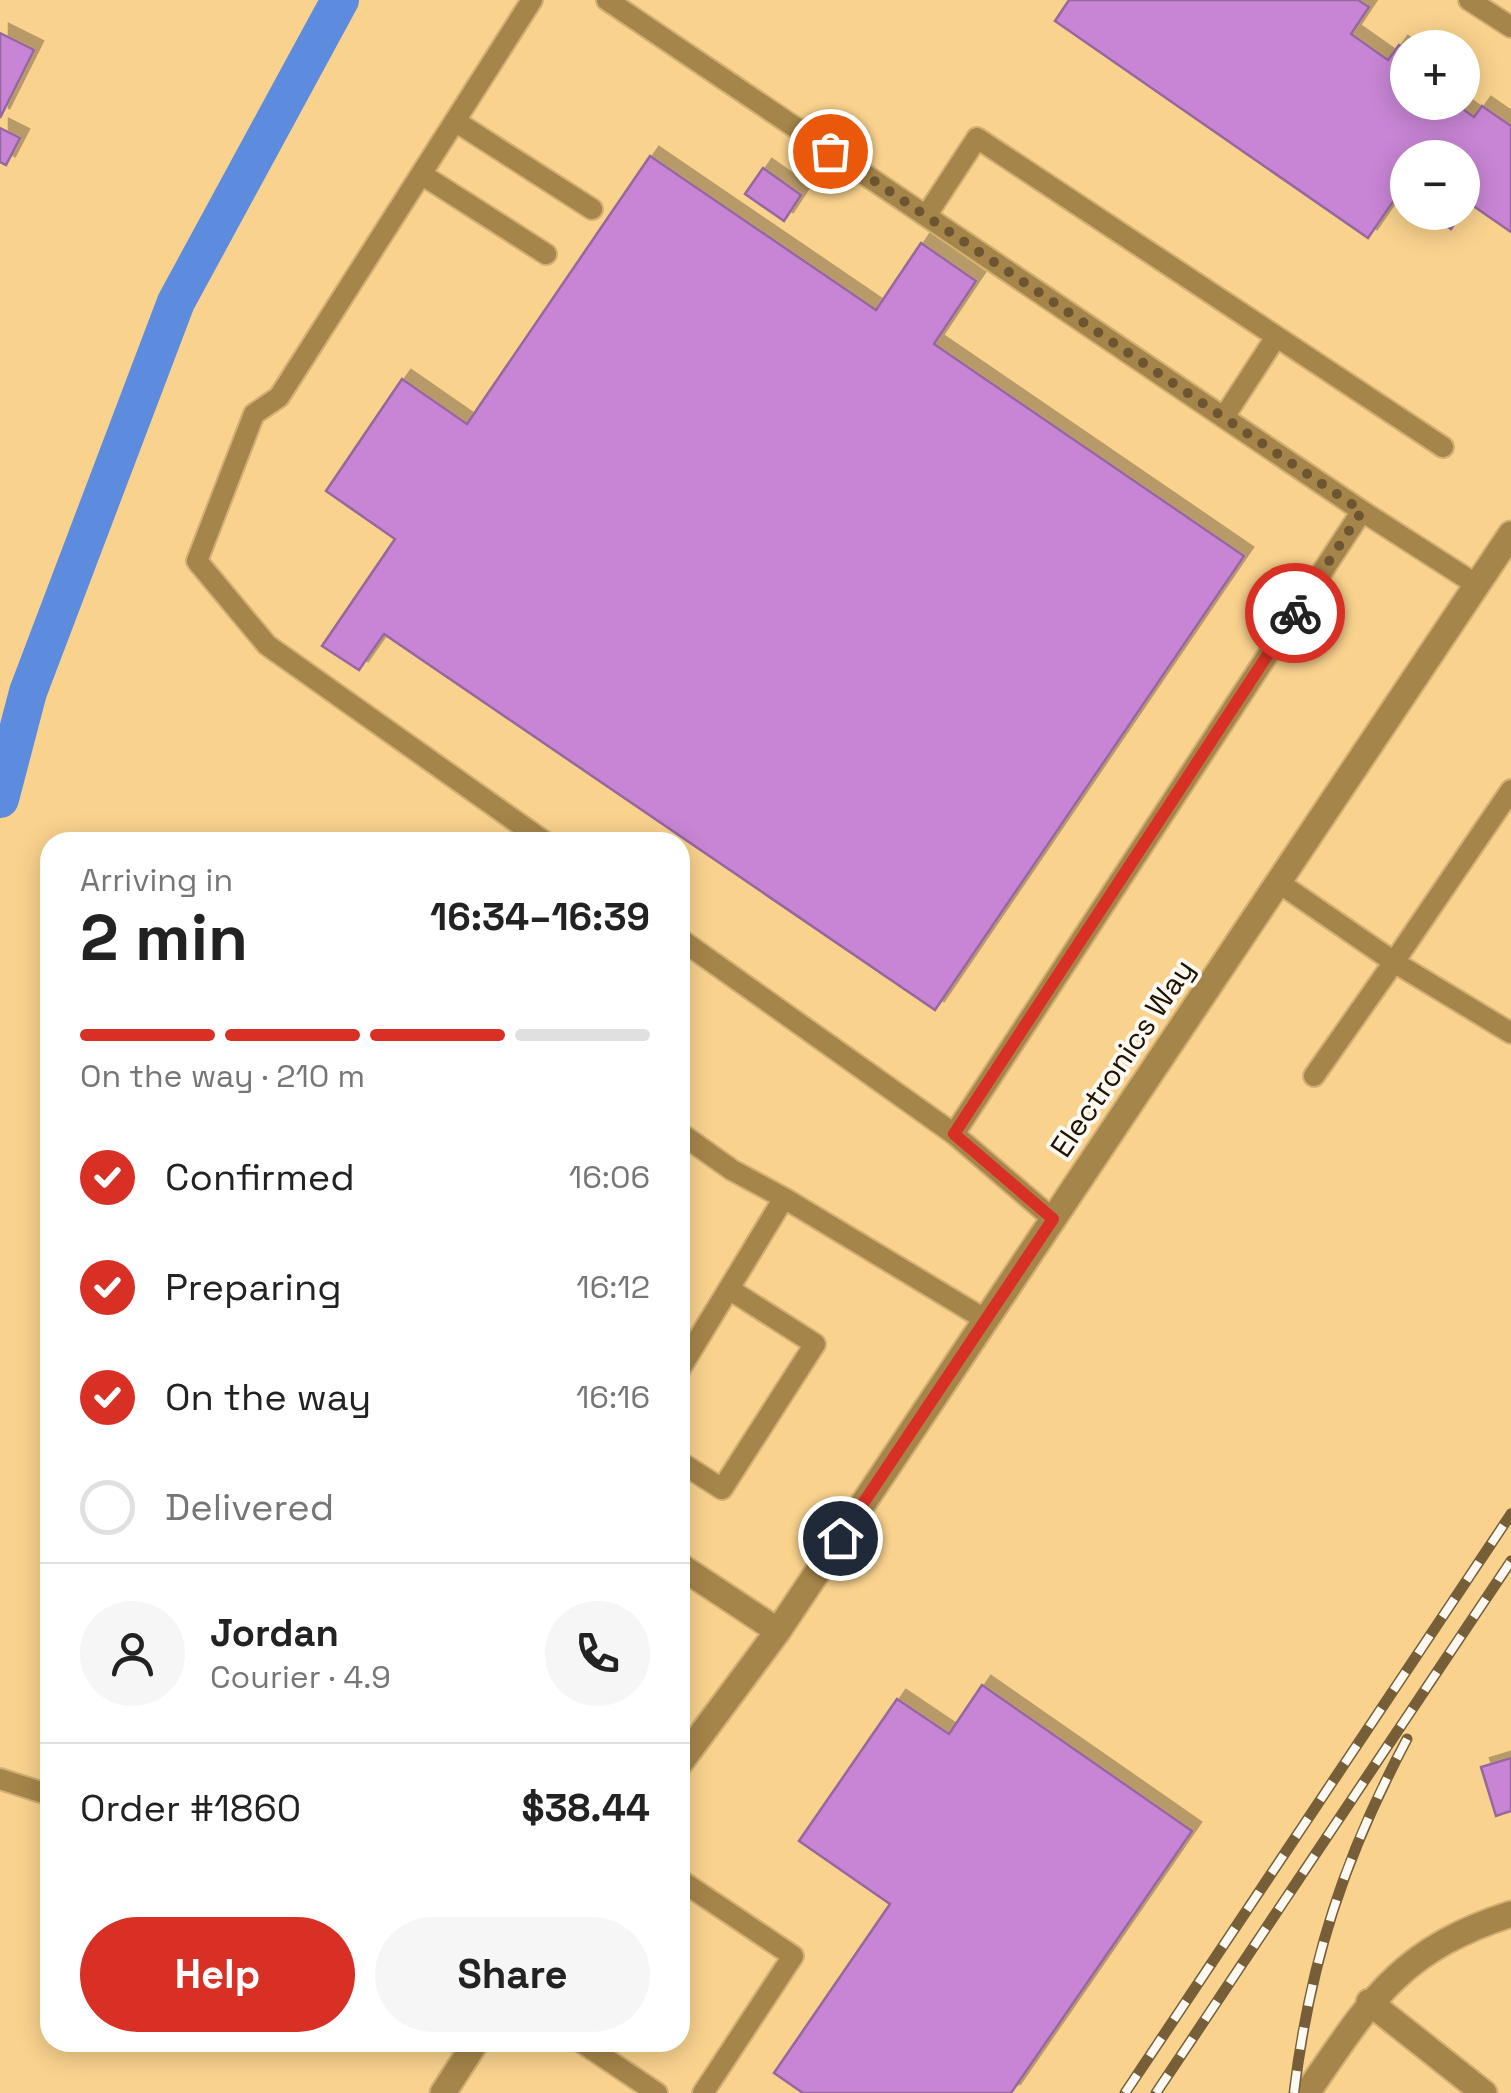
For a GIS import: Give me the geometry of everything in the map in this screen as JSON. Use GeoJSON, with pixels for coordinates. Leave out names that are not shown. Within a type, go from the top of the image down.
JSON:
{"type":"FeatureCollection","features":[{"type":"Feature","properties":{"kind":"street","name":"Electronics Way"},"geometry":{"type":"LineString","coordinates":[[690,1750],[778,1631],[1511,534]]}},
{"type":"Feature","properties":{"kind":"street"},"geometry":{"type":"LineString","coordinates":[[690,1573],[778,1631]]}},
{"type":"Feature","properties":{"kind":"street"},"geometry":{"type":"LineString","coordinates":[[1307,2093],[1369,2002],[1429,1950],[1469,1929],[1511,1914]]}},
{"type":"Feature","properties":{"kind":"street"},"geometry":{"type":"LineString","coordinates":[[1369,2002],[1484,2093]]}},
{"type":"Feature","properties":{"kind":"street"},"geometry":{"type":"LineString","coordinates":[[443,2093],[470,2052]]}},
{"type":"Feature","properties":{"kind":"lane"},"geometry":{"type":"LineString","coordinates":[[531,832],[266,644],[197,561],[254,414],[278,397],[532,0]]}},
{"type":"Feature","properties":{"kind":"lane"},"geometry":{"type":"LineString","coordinates":[[607,0],[1477,585]]}},
{"type":"Feature","properties":{"kind":"lane"},"geometry":{"type":"LineString","coordinates":[[1470,0],[1511,27]]}},
{"type":"Feature","properties":{"kind":"lane"},"geometry":{"type":"LineString","coordinates":[[454,121],[592,209]]}},
{"type":"Feature","properties":{"kind":"lane"},"geometry":{"type":"LineString","coordinates":[[926,216],[977,138],[1444,448]]}},
{"type":"Feature","properties":{"kind":"lane"},"geometry":{"type":"LineString","coordinates":[[420,174],[546,254]]}},
{"type":"Feature","properties":{"kind":"lane"},"geometry":{"type":"LineString","coordinates":[[1224,417],[1276,336]]}},
{"type":"Feature","properties":{"kind":"lane"},"geometry":{"type":"LineString","coordinates":[[954,1134],[1362,511]]}},
{"type":"Feature","properties":{"kind":"lane"},"geometry":{"type":"LineString","coordinates":[[1314,1076],[1511,790]]}},
{"type":"Feature","properties":{"kind":"lane"},"geometry":{"type":"LineString","coordinates":[[1278,882],[1394,962],[1511,1032]]}},
{"type":"Feature","properties":{"kind":"lane"},"geometry":{"type":"LineString","coordinates":[[690,946],[954,1134],[1053,1219]]}},
{"type":"Feature","properties":{"kind":"lane"},"geometry":{"type":"LineString","coordinates":[[690,1140],[732,1170],[986,1320]]}},
{"type":"Feature","properties":{"kind":"lane"},"geometry":{"type":"LineString","coordinates":[[690,1352],[784,1198]]}},
{"type":"Feature","properties":{"kind":"lane"},"geometry":{"type":"LineString","coordinates":[[690,1468],[722,1489],[815,1344],[729,1288]]}},
{"type":"Feature","properties":{"kind":"lane"},"geometry":{"type":"LineString","coordinates":[[0,1779],[40,1792]]}},
{"type":"Feature","properties":{"kind":"lane"},"geometry":{"type":"LineString","coordinates":[[690,1887],[793,1956],[703,2093]]}},
{"type":"Feature","properties":{"kind":"lane"},"geometry":{"type":"LineString","coordinates":[[596,2052],[657,2093]]}},
{"type":"Feature","properties":{"kind":"building"},"geometry":{"type":"Polygon","coordinates":[[[1069,0],[1358,0],[1369,7],[1351,34],[1388,60],[1390,57],[1390,120],[1480,120],[1482,106],[1511,126],[1511,232],[1480,211],[1480,140],[1390,140],[1390,206],[1368,238],[1055,21],[1069,0]]]}},
{"type":"Feature","properties":{"kind":"building"},"geometry":{"type":"Polygon","coordinates":[[[0,33],[34,50],[0,118],[0,33]]]}},
{"type":"Feature","properties":{"kind":"building"},"geometry":{"type":"Polygon","coordinates":[[[0,128],[20,138],[6,165],[0,162],[0,128]]]}},
{"type":"Feature","properties":{"kind":"building"},"geometry":{"type":"Polygon","coordinates":[[[650,156],[876,310],[921,243],[976,281],[934,344],[1244,556],[935,1010],[690,843],[690,832],[674,832],[384,634],[359,670],[322,646],[395,539],[326,491],[402,379],[467,424],[650,156]]]}},
{"type":"Feature","properties":{"kind":"building"},"geometry":{"type":"Polygon","coordinates":[[[763,168],[801,195],[784,221],[745,194],[763,168]]]}},
{"type":"Feature","properties":{"kind":"building"},"geometry":{"type":"Polygon","coordinates":[[[982,1685],[1192,1831],[1011,2093],[803,2093],[774,2073],[890,1904],[799,1841],[897,1699],[949,1734],[982,1685]]]}},
{"type":"Feature","properties":{"kind":"building"},"geometry":{"type":"Polygon","coordinates":[[[1511,1758],[1511,1811],[1496,1816],[1481,1767],[1511,1758]]]}},
{"type":"Feature","properties":{"kind":"waterway"},"geometry":{"type":"LineString","coordinates":[[0,799],[28,692],[176,302],[340,0]]}},
{"type":"Feature","properties":{"kind":"railway"},"geometry":{"type":"LineString","coordinates":[[1125,2093],[1511,1514]]}},
{"type":"Feature","properties":{"kind":"railway"},"geometry":{"type":"LineString","coordinates":[[1156,2093],[1511,1561]]}},
{"type":"Feature","properties":{"kind":"railway"},"geometry":{"type":"LineString","coordinates":[[1294,2093],[1310,1998],[1333,1910],[1365,1825],[1407,1739]]}},
{"type":"Feature","properties":{"kind":"way so far"},"geometry":{"type":"LineString","coordinates":[[830,151],[1362,511],[1295,613]]}},
{"type":"Feature","properties":{"kind":"route"},"geometry":{"type":"LineString","coordinates":[[840,1538],[1053,1219],[954,1134],[1295,613]]}}]}
